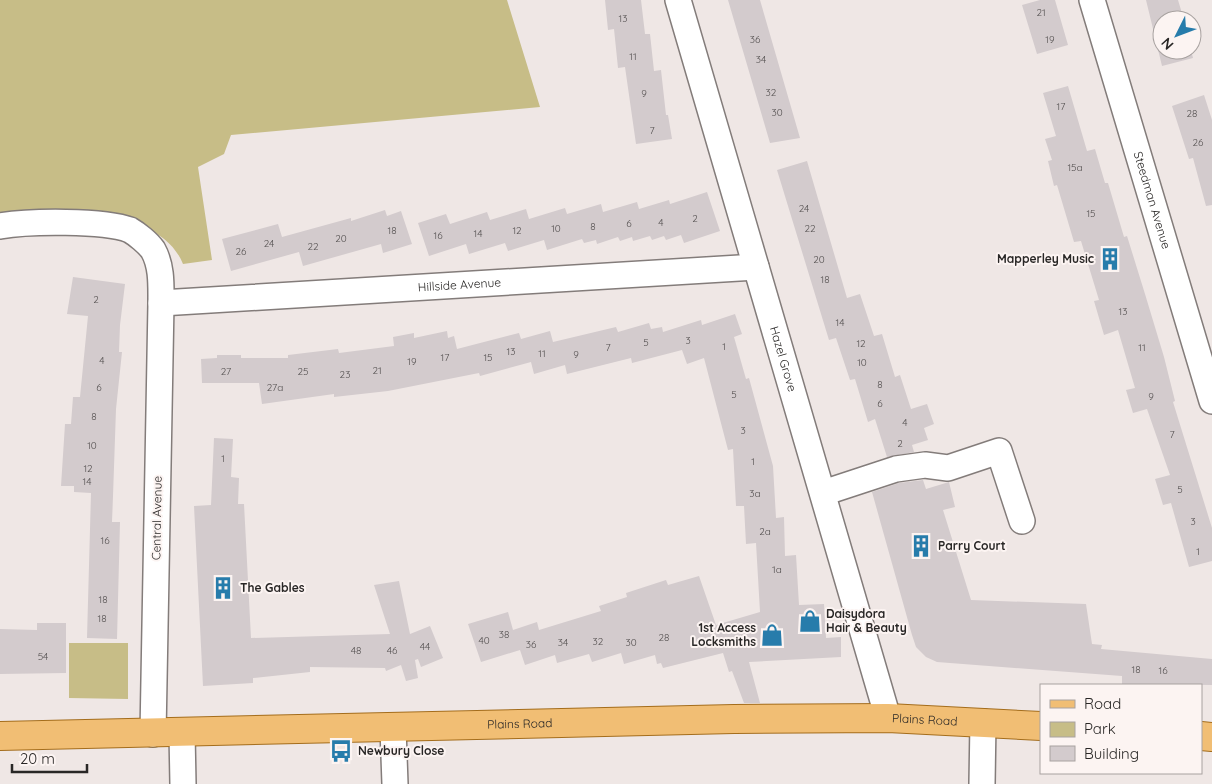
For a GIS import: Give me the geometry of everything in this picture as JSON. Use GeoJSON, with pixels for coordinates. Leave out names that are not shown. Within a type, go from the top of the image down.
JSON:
{"type":"FeatureCollection","features":[{"type":"Feature","properties":{"kind":"main road","name":"Plains Road"},"geometry":{"type":"LineString","coordinates":[[0,736],[182,734],[734,719],[888,718],[1040,726]]}},
{"type":"Feature","properties":{"kind":"street","name":"Hazel Grove"},"geometry":{"type":"LineString","coordinates":[[678,0],[888,718]]}},
{"type":"Feature","properties":{"kind":"street","name":"Steedman Avenue"},"geometry":{"type":"LineString","coordinates":[[1092,0],[1212,400]]}},
{"type":"Feature","properties":{"kind":"street","name":"Central Avenue"},"geometry":{"type":"LineString","coordinates":[[0,226],[21,222],[75,224],[130,230],[152,249],[160,269],[153,734]]}},
{"type":"Feature","properties":{"kind":"street","name":"Hillside Avenue"},"geometry":{"type":"LineString","coordinates":[[161,302],[756,267]]}},
{"type":"Feature","properties":{"kind":"street"},"geometry":{"type":"LineString","coordinates":[[823,493],[896,469],[925,465],[948,468],[999,451],[1022,521]]}},
{"type":"Feature","properties":{"kind":"street"},"geometry":{"type":"LineString","coordinates":[[982,784],[983,722]]}},
{"type":"Feature","properties":{"kind":"street"},"geometry":{"type":"LineString","coordinates":[[393,728],[394,784]]}},
{"type":"Feature","properties":{"kind":"street"},"geometry":{"type":"LineString","coordinates":[[182,734],[183,784]]}},
{"type":"Feature","properties":{"kind":"green space"},"geometry":{"type":"Polygon","coordinates":[[[0,0],[507,0],[540,107],[231,135],[224,154],[198,167],[212,260],[183,264],[170,245],[152,231],[129,222],[102,216],[0,212],[0,0]]]}},
{"type":"Feature","properties":{"kind":"green space"},"geometry":{"type":"Polygon","coordinates":[[[69,643],[128,643],[128,699],[69,698],[69,643]]]}},
{"type":"Feature","properties":{"kind":"building"},"geometry":{"type":"Polygon","coordinates":[[[605,0],[641,0],[645,34],[650,34],[654,71],[661,70],[666,115],[668,115],[672,139],[636,144],[625,67],[618,68],[614,29],[608,30],[605,0]]]}},
{"type":"Feature","properties":{"kind":"building"},"geometry":{"type":"Polygon","coordinates":[[[728,0],[760,0],[800,138],[770,143],[728,0]]]}},
{"type":"Feature","properties":{"kind":"building"},"geometry":{"type":"Polygon","coordinates":[[[1040,0],[1055,0],[1068,45],[1037,54],[1022,5],[1040,0]]]}},
{"type":"Feature","properties":{"kind":"building"},"geometry":{"type":"Polygon","coordinates":[[[1146,0],[1178,0],[1181,10],[1152,10],[1152,25],[1146,0]]]}},
{"type":"Feature","properties":{"kind":"building"},"geometry":{"type":"Polygon","coordinates":[[[1161,60],[1185,60],[1162,66],[1161,60]]]}},
{"type":"Feature","properties":{"kind":"building"},"geometry":{"type":"Polygon","coordinates":[[[1068,86],[1087,151],[1095,149],[1105,183],[1108,183],[1124,237],[1127,236],[1145,294],[1164,357],[1175,401],[1173,402],[1212,528],[1212,561],[1189,567],[1171,503],[1163,505],[1155,479],[1170,475],[1147,409],[1133,413],[1126,390],[1135,388],[1118,330],[1104,335],[1094,301],[1099,300],[1081,241],[1074,242],[1057,185],[1054,186],[1048,161],[1052,160],[1045,139],[1056,136],[1043,93],[1068,86]]]}},
{"type":"Feature","properties":{"kind":"building"},"geometry":{"type":"Polygon","coordinates":[[[1204,95],[1212,120],[1212,205],[1206,206],[1193,158],[1189,159],[1172,106],[1204,95]]]}},
{"type":"Feature","properties":{"kind":"building"},"geometry":{"type":"Polygon","coordinates":[[[807,161],[847,298],[860,294],[874,336],[882,334],[895,377],[900,375],[911,409],[927,404],[934,424],[924,428],[928,440],[912,445],[914,452],[887,457],[875,419],[868,422],[855,379],[850,380],[836,338],[829,340],[777,170],[807,161]]]}},
{"type":"Feature","properties":{"kind":"building"},"geometry":{"type":"Polygon","coordinates":[[[707,192],[720,231],[684,243],[681,235],[666,240],[664,236],[652,240],[650,236],[633,241],[632,237],[620,241],[618,237],[597,244],[596,240],[584,243],[582,239],[547,250],[544,240],[508,251],[505,243],[469,254],[466,244],[429,256],[418,223],[446,214],[450,224],[487,212],[490,220],[526,209],[529,219],[565,208],[567,214],[601,204],[603,212],[637,202],[639,209],[669,200],[670,204],[707,192]]]}},
{"type":"Feature","properties":{"kind":"building"},"geometry":{"type":"Polygon","coordinates":[[[385,210],[387,216],[401,211],[412,244],[383,253],[381,244],[303,266],[299,252],[231,271],[222,239],[278,224],[282,237],[351,218],[351,221],[385,210]]]}},
{"type":"Feature","properties":{"kind":"building"},"geometry":{"type":"Polygon","coordinates":[[[73,277],[125,284],[120,325],[119,352],[122,352],[116,409],[112,522],[120,522],[117,639],[87,638],[91,493],[74,492],[74,486],[61,486],[65,424],[71,424],[73,397],[80,397],[88,316],[67,314],[73,277]]]}},
{"type":"Feature","properties":{"kind":"building"},"geometry":{"type":"Polygon","coordinates":[[[735,314],[742,334],[734,337],[746,379],[749,378],[773,466],[776,518],[784,517],[785,556],[796,555],[799,605],[824,604],[826,638],[841,637],[841,657],[749,662],[760,703],[744,703],[732,671],[729,672],[723,653],[663,668],[661,663],[657,664],[655,655],[624,664],[621,653],[592,662],[589,654],[557,663],[555,655],[525,665],[520,650],[481,662],[468,624],[508,612],[513,630],[537,622],[539,630],[601,611],[599,606],[627,597],[626,593],[666,580],[668,585],[699,576],[716,625],[760,612],[756,543],[746,544],[744,506],[736,506],[733,449],[728,450],[704,358],[687,364],[682,350],[632,363],[631,358],[567,374],[565,365],[534,374],[531,362],[480,376],[479,373],[388,391],[334,397],[334,394],[262,404],[259,383],[202,383],[201,359],[217,358],[217,355],[241,355],[241,358],[288,358],[288,355],[338,349],[339,353],[394,346],[393,337],[414,333],[414,338],[447,331],[448,338],[454,336],[457,349],[519,333],[521,339],[550,331],[553,342],[616,327],[618,332],[649,323],[651,329],[662,327],[663,332],[701,320],[702,325],[735,314]]]}},
{"type":"Feature","properties":{"kind":"building"},"geometry":{"type":"Polygon","coordinates":[[[214,438],[233,439],[231,477],[239,478],[238,504],[244,504],[251,638],[390,634],[374,585],[399,581],[410,634],[430,626],[443,658],[421,667],[418,659],[415,660],[418,678],[406,681],[401,665],[386,671],[385,668],[310,667],[310,672],[253,678],[253,683],[203,686],[194,506],[211,505],[214,438]]]}},
{"type":"Feature","properties":{"kind":"building","name":"Parry Court"},"geometry":{"type":"Polygon","coordinates":[[[923,480],[926,489],[949,482],[955,507],[943,510],[971,600],[1086,604],[1092,644],[1102,645],[1101,649],[1212,659],[1212,685],[1122,684],[1122,676],[937,662],[926,657],[916,647],[912,635],[872,492],[899,483],[923,480]]]}},
{"type":"Feature","properties":{"kind":"building"},"geometry":{"type":"Polygon","coordinates":[[[37,623],[66,623],[66,673],[0,674],[0,629],[37,630],[37,623]]]}},
{"type":"Feature","properties":{"kind":"place","name":"Mapperley Music"},"geometry":{"type":"Point","coordinates":[1110,259]}},
{"type":"Feature","properties":{"kind":"place","name":"Parry Court"},"geometry":{"type":"Point","coordinates":[921,546]}},
{"type":"Feature","properties":{"kind":"place","name":"The Gables"},"geometry":{"type":"Point","coordinates":[223,588]}},
{"type":"Feature","properties":{"kind":"place","name":"Daisydora Hair & Beauty"},"geometry":{"type":"Point","coordinates":[810,621]}},
{"type":"Feature","properties":{"kind":"place","name":"1st Access Locksmiths"},"geometry":{"type":"Point","coordinates":[772,635]}},
{"type":"Feature","properties":{"kind":"place","name":"Newbury Close"},"geometry":{"type":"Point","coordinates":[341,751]}}]}
